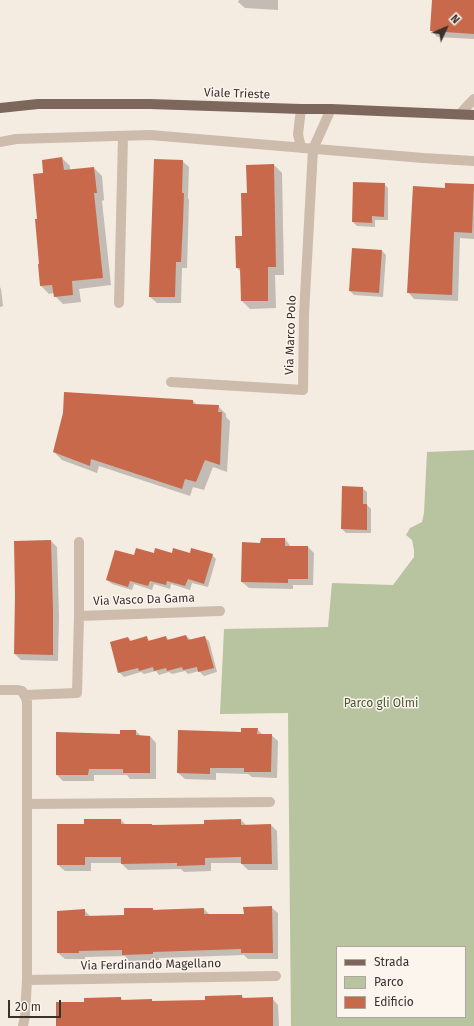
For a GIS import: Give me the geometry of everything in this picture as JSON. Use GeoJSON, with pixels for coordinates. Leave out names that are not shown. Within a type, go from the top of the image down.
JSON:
{"type":"FeatureCollection","features":[{"type":"Feature","properties":{"kind":"main road","name":"Viale Trieste"},"geometry":{"type":"LineString","coordinates":[[0,108],[38,104],[150,104],[474,115]]}},
{"type":"Feature","properties":{"kind":"street"},"geometry":{"type":"LineString","coordinates":[[460,114],[474,99]]}},
{"type":"Feature","properties":{"kind":"street"},"geometry":{"type":"LineString","coordinates":[[301,109],[298,134],[301,148]]}},
{"type":"Feature","properties":{"kind":"street","name":"Via Marco Polo"},"geometry":{"type":"LineString","coordinates":[[171,382],[303,390],[304,315],[313,149],[331,109]]}},
{"type":"Feature","properties":{"kind":"street"},"geometry":{"type":"LineString","coordinates":[[0,142],[16,139],[150,135],[474,161]]}},
{"type":"Feature","properties":{"kind":"street"},"geometry":{"type":"LineString","coordinates":[[119,303],[123,136]]}},
{"type":"Feature","properties":{"kind":"street"},"geometry":{"type":"LineString","coordinates":[[79,542],[80,616]]}},
{"type":"Feature","properties":{"kind":"street","name":"Via Vasco Da Gama"},"geometry":{"type":"LineString","coordinates":[[25,695],[77,693],[80,616],[220,611]]}},
{"type":"Feature","properties":{"kind":"street"},"geometry":{"type":"LineString","coordinates":[[0,690],[22,691],[27,702],[27,980],[23,1026]]}},
{"type":"Feature","properties":{"kind":"street"},"geometry":{"type":"LineString","coordinates":[[28,804],[270,802]]}},
{"type":"Feature","properties":{"kind":"street","name":"Via Ferdinando Magellano"},"geometry":{"type":"LineString","coordinates":[[27,980],[276,976]]}},
{"type":"Feature","properties":{"kind":"green space","name":"Parco gli Olmi"},"geometry":{"type":"Polygon","coordinates":[[[474,450],[474,1026],[291,1026],[288,713],[220,714],[224,629],[328,627],[332,583],[393,585],[414,557],[412,540],[406,535],[410,528],[422,522],[424,513],[427,452],[474,450]]]}},
{"type":"Feature","properties":{"kind":"building"},"geometry":{"type":"Polygon","coordinates":[[[432,0],[474,0],[474,34],[430,31],[432,0]]]}},
{"type":"Feature","properties":{"kind":"building"},"geometry":{"type":"Polygon","coordinates":[[[62,157],[64,170],[94,167],[97,193],[94,193],[103,278],[72,281],[73,295],[54,297],[52,285],[40,286],[33,174],[43,173],[42,160],[62,157]]]}},
{"type":"Feature","properties":{"kind":"building"},"geometry":{"type":"Polygon","coordinates":[[[154,159],[183,160],[182,193],[184,193],[181,262],[176,262],[175,297],[149,297],[154,159]]]}},
{"type":"Feature","properties":{"kind":"building"},"geometry":{"type":"Polygon","coordinates":[[[274,164],[276,267],[268,267],[268,301],[241,301],[240,268],[236,268],[235,236],[242,236],[241,193],[247,193],[246,165],[274,164]]]}},
{"type":"Feature","properties":{"kind":"building"},"geometry":{"type":"Polygon","coordinates":[[[353,182],[385,183],[384,217],[372,216],[372,223],[352,222],[353,182]]]}},
{"type":"Feature","properties":{"kind":"building"},"geometry":{"type":"Polygon","coordinates":[[[445,183],[474,184],[472,233],[454,232],[452,295],[407,293],[413,186],[445,188],[445,183]]]}},
{"type":"Feature","properties":{"kind":"building"},"geometry":{"type":"Polygon","coordinates":[[[352,248],[382,250],[379,293],[349,291],[352,248]]]}},
{"type":"Feature","properties":{"kind":"building"},"geometry":{"type":"Polygon","coordinates":[[[64,392],[193,400],[193,404],[219,405],[218,412],[222,412],[220,465],[205,460],[196,482],[185,479],[182,489],[91,459],[90,466],[53,452],[63,413],[64,392]]]}},
{"type":"Feature","properties":{"kind":"building"},"geometry":{"type":"Polygon","coordinates":[[[342,486],[363,487],[363,504],[367,504],[367,530],[341,529],[342,486]]]}},
{"type":"Feature","properties":{"kind":"building"},"geometry":{"type":"Polygon","coordinates":[[[261,538],[285,538],[285,546],[308,546],[308,579],[288,579],[288,583],[241,582],[242,542],[260,543],[261,538]]]}},
{"type":"Feature","properties":{"kind":"building"},"geometry":{"type":"Polygon","coordinates":[[[51,540],[53,655],[14,654],[14,541],[51,540]]]}},
{"type":"Feature","properties":{"kind":"building"},"geometry":{"type":"Polygon","coordinates":[[[136,548],[154,553],[155,548],[172,553],[173,548],[190,553],[191,548],[213,554],[204,584],[188,579],[185,586],[167,581],[166,585],[150,581],[148,586],[130,581],[128,587],[106,580],[115,550],[134,555],[136,548]]]}},
{"type":"Feature","properties":{"kind":"building"},"geometry":{"type":"Polygon","coordinates":[[[186,635],[188,640],[205,636],[214,668],[198,672],[197,667],[183,670],[182,667],[167,671],[166,668],[154,671],[153,667],[139,671],[138,668],[118,673],[110,642],[128,637],[130,641],[147,636],[148,641],[166,636],[167,640],[186,635]]]}},
{"type":"Feature","properties":{"kind":"building"},"geometry":{"type":"Polygon","coordinates":[[[241,728],[258,728],[257,734],[272,734],[271,772],[244,772],[244,768],[210,768],[210,774],[177,773],[178,730],[241,732],[241,728]]]}},
{"type":"Feature","properties":{"kind":"building"},"geometry":{"type":"Polygon","coordinates":[[[120,730],[136,730],[136,735],[150,736],[150,773],[123,773],[123,769],[89,769],[88,775],[56,775],[56,732],[120,734],[120,730]]]}},
{"type":"Feature","properties":{"kind":"building"},"geometry":{"type":"Polygon","coordinates":[[[84,819],[121,819],[121,824],[152,825],[204,824],[204,820],[241,819],[241,825],[271,824],[272,864],[241,864],[241,857],[205,858],[205,865],[177,866],[177,863],[121,864],[121,857],[85,857],[85,865],[57,865],[57,824],[84,824],[84,819]]]}},
{"type":"Feature","properties":{"kind":"building"},"geometry":{"type":"Polygon","coordinates":[[[272,906],[273,953],[241,953],[241,949],[153,952],[153,954],[122,955],[122,950],[57,953],[57,911],[85,909],[85,916],[124,915],[124,908],[153,908],[153,910],[204,908],[204,914],[244,914],[243,907],[272,906]]]}},
{"type":"Feature","properties":{"kind":"building"},"geometry":{"type":"Polygon","coordinates":[[[242,995],[242,998],[273,997],[273,1026],[56,1026],[56,1002],[84,1002],[84,998],[121,997],[121,1000],[205,1000],[205,996],[242,995]]]}}]}
